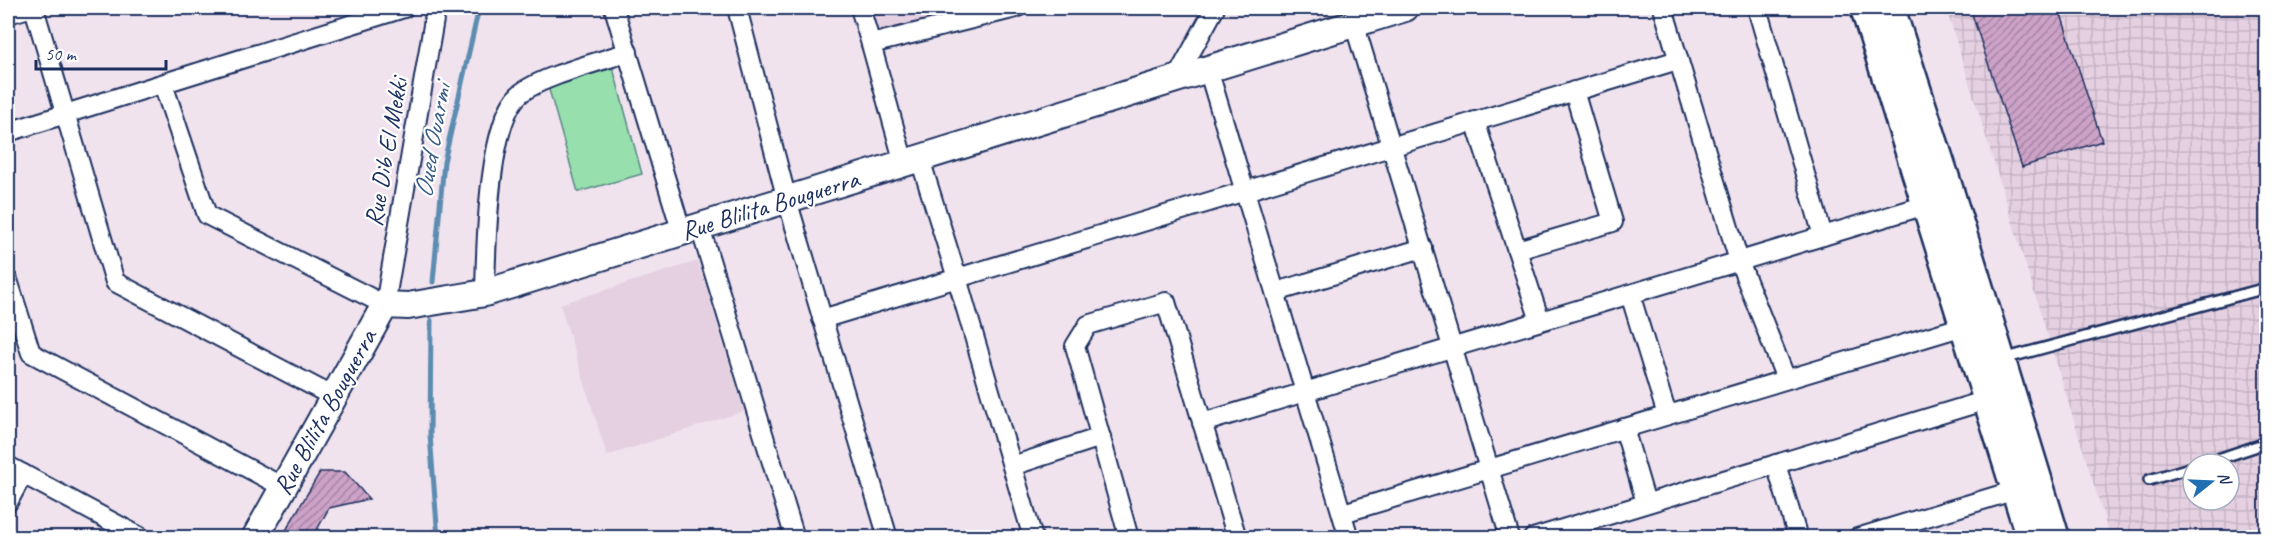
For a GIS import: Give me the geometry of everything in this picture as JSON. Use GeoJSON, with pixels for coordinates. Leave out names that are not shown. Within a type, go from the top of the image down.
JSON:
{"type":"FeatureCollection","features":[{"type":"Feature","properties":{"kind":"main road"},"geometry":{"type":"LineString","coordinates":[[1865,8],[2031,537]]}},
{"type":"Feature","properties":{"kind":"main road"},"geometry":{"type":"LineString","coordinates":[[1890,8],[2055,537]]}},
{"type":"Feature","properties":{"kind":"street"},"geometry":{"type":"LineString","coordinates":[[8,14],[29,8]]}},
{"type":"Feature","properties":{"kind":"street"},"geometry":{"type":"LineString","coordinates":[[34,8],[115,282],[334,397]]}},
{"type":"Feature","properties":{"kind":"street"},"geometry":{"type":"LineString","coordinates":[[8,132],[404,8]]}},
{"type":"Feature","properties":{"kind":"street","name":"Rue Dib El Mekki"},"geometry":{"type":"LineString","coordinates":[[397,306],[436,8]]}},
{"type":"Feature","properties":{"kind":"street"},"geometry":{"type":"LineString","coordinates":[[614,8],[795,537]]}},
{"type":"Feature","properties":{"kind":"street"},"geometry":{"type":"LineString","coordinates":[[737,8],[788,200],[888,537]]}},
{"type":"Feature","properties":{"kind":"street"},"geometry":{"type":"LineString","coordinates":[[860,8],[912,161],[957,278],[1033,537]]}},
{"type":"Feature","properties":{"kind":"street"},"geometry":{"type":"LineString","coordinates":[[871,44],[1016,8]]}},
{"type":"Feature","properties":{"kind":"street"},"geometry":{"type":"LineString","coordinates":[[1176,79],[1215,8]]}},
{"type":"Feature","properties":{"kind":"street","name":"Rue Blilita Bouguerra"},"geometry":{"type":"LineString","coordinates":[[255,537],[334,397],[397,306],[474,295],[691,230],[1405,8]]}},
{"type":"Feature","properties":{"kind":"street"},"geometry":{"type":"LineString","coordinates":[[1663,8],[1739,261],[1786,379]]}},
{"type":"Feature","properties":{"kind":"street"},"geometry":{"type":"LineString","coordinates":[[1757,8],[1823,236]]}},
{"type":"Feature","properties":{"kind":"street"},"geometry":{"type":"LineString","coordinates":[[1354,23],[1510,537]]}},
{"type":"Feature","properties":{"kind":"street"},"geometry":{"type":"LineString","coordinates":[[474,295],[497,150],[512,102],[532,86],[628,52]]}},
{"type":"Feature","properties":{"kind":"street"},"geometry":{"type":"LineString","coordinates":[[822,319],[1678,60]]}},
{"type":"Feature","properties":{"kind":"street"},"geometry":{"type":"LineString","coordinates":[[1208,69],[1349,537]]}},
{"type":"Feature","properties":{"kind":"street"},"geometry":{"type":"LineString","coordinates":[[163,84],[207,215],[397,306]]}},
{"type":"Feature","properties":{"kind":"street"},"geometry":{"type":"LineString","coordinates":[[1517,250],[1613,222],[1574,91]]}},
{"type":"Feature","properties":{"kind":"street"},"geometry":{"type":"LineString","coordinates":[[1475,121],[1540,321]]}},
{"type":"Feature","properties":{"kind":"street"},"geometry":{"type":"LineString","coordinates":[[1202,423],[1926,205]]}},
{"type":"Feature","properties":{"kind":"street"},"geometry":{"type":"LineString","coordinates":[[1276,292],[1423,248]]}},
{"type":"Feature","properties":{"kind":"street"},"geometry":{"type":"LineString","coordinates":[[8,280],[31,353],[284,487]]}},
{"type":"Feature","properties":{"kind":"street"},"geometry":{"type":"LineString","coordinates":[[1630,294],[1667,415]]}},
{"type":"Feature","properties":{"kind":"street"},"geometry":{"type":"LineString","coordinates":[[1129,537],[1075,346],[1088,325],[1166,302],[1237,537]]}},
{"type":"Feature","properties":{"kind":"street"},"geometry":{"type":"LineString","coordinates":[[1343,513],[1964,326]]}},
{"type":"Feature","properties":{"kind":"street"},"geometry":{"type":"LineString","coordinates":[[1533,537],[1988,400]]}},
{"type":"Feature","properties":{"kind":"street"},"geometry":{"type":"LineString","coordinates":[[1624,428],[1646,503]]}},
{"type":"Feature","properties":{"kind":"street"},"geometry":{"type":"LineString","coordinates":[[1012,466],[1101,437]]}},
{"type":"Feature","properties":{"kind":"street"},"geometry":{"type":"LineString","coordinates":[[1776,464],[1798,537]]}},
{"type":"Feature","properties":{"kind":"street"},"geometry":{"type":"LineString","coordinates":[[8,502],[15,470],[142,537]]}},
{"type":"Feature","properties":{"kind":"street"},"geometry":{"type":"LineString","coordinates":[[1857,537],[2016,490]]}},
{"type":"Feature","properties":{"kind":"lane"},"geometry":{"type":"LineString","coordinates":[[2001,360],[2266,288]]}},
{"type":"Feature","properties":{"kind":"lane"},"geometry":{"type":"LineString","coordinates":[[2239,452],[2266,443]]}},
{"type":"Feature","properties":{"kind":"lane"},"geometry":{"type":"LineString","coordinates":[[2149,480],[2181,471]]}},
{"type":"Feature","properties":{"kind":"shaded area"},"geometry":{"type":"Polygon","coordinates":[[[867,8],[995,8],[877,43],[867,8]]]}},
{"type":"Feature","properties":{"kind":"shaded area"},"geometry":{"type":"Polygon","coordinates":[[[1946,8],[2266,8],[2266,537],[2110,537],[1946,8]]]}},
{"type":"Feature","properties":{"kind":"shaded area"},"geometry":{"type":"Polygon","coordinates":[[[698,261],[744,411],[607,456],[560,304],[698,261]]]}},
{"type":"Feature","properties":{"kind":"green space"},"geometry":{"type":"Polygon","coordinates":[[[613,68],[642,174],[578,192],[548,86],[613,68]]]}},
{"type":"Feature","properties":{"kind":"building"},"geometry":{"type":"Polygon","coordinates":[[[1970,8],[2059,8],[2102,141],[2022,167],[1970,8]]]}},
{"type":"Feature","properties":{"kind":"building"},"geometry":{"type":"Polygon","coordinates":[[[320,472],[345,472],[369,499],[329,508],[313,537],[282,537],[320,472]]]}},
{"type":"Feature","properties":{"kind":"waterway","name":"Oued Ouarmi"},"geometry":{"type":"LineString","coordinates":[[433,282],[444,162],[479,8]]}},
{"type":"Feature","properties":{"kind":"waterway","name":"Oued Ouarmi"},"geometry":{"type":"LineString","coordinates":[[431,320],[430,435],[438,538]]}}]}
